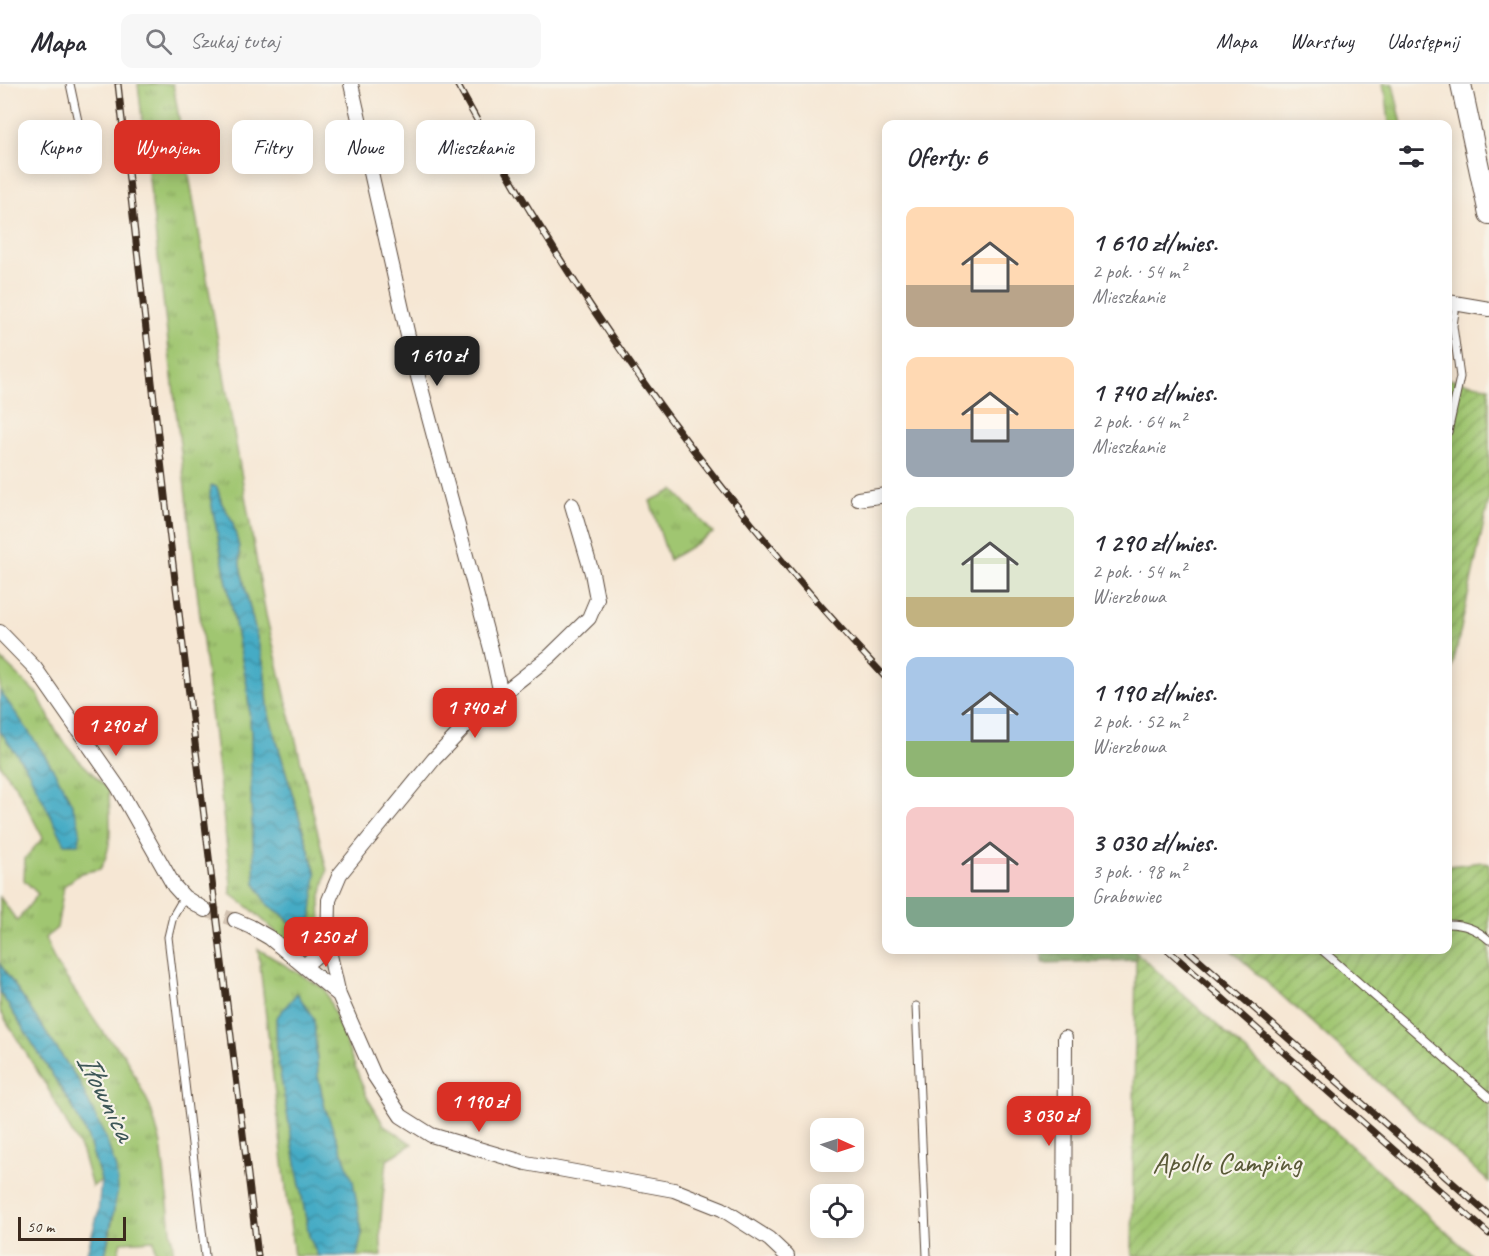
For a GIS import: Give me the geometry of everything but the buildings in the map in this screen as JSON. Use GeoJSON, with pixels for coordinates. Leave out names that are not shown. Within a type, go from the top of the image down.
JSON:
{"type":"FeatureCollection","features":[{"type":"Feature","properties":{"kind":"street"},"geometry":{"type":"LineString","coordinates":[[351,84],[412,358],[491,649],[501,694]]}},
{"type":"Feature","properties":{"kind":"street"},"geometry":{"type":"LineString","coordinates":[[1461,84],[1489,214]]}},
{"type":"Feature","properties":{"kind":"street"},"geometry":{"type":"LineString","coordinates":[[1452,303],[1489,309]]}},
{"type":"Feature","properties":{"kind":"street"},"geometry":{"type":"LineString","coordinates":[[858,499],[882,496]]}},
{"type":"Feature","properties":{"kind":"street"},"geometry":{"type":"LineString","coordinates":[[572,505],[592,573],[597,599],[589,618],[550,656],[477,714],[434,759],[340,874],[329,900],[328,946],[339,995],[374,1075],[401,1116],[431,1135],[526,1163],[674,1190],[722,1209],[769,1239],[787,1256]]}},
{"type":"Feature","properties":{"kind":"street"},"geometry":{"type":"LineString","coordinates":[[0,632],[35,668],[118,787],[174,886],[184,897],[205,910]]}},
{"type":"Feature","properties":{"kind":"street"},"geometry":{"type":"LineString","coordinates":[[235,920],[270,938],[339,995]]}},
{"type":"Feature","properties":{"kind":"street"},"geometry":{"type":"LineString","coordinates":[[304,966],[328,946]]}},
{"type":"Feature","properties":{"kind":"street"},"geometry":{"type":"LineString","coordinates":[[1064,1256],[1065,1038]]}},
{"type":"Feature","properties":{"kind":"lane"},"geometry":{"type":"LineString","coordinates":[[70,84],[78,120]]}},
{"type":"Feature","properties":{"kind":"lane"},"geometry":{"type":"LineString","coordinates":[[1452,339],[1460,377],[1452,414]]}},
{"type":"Feature","properties":{"kind":"lane"},"geometry":{"type":"LineString","coordinates":[[184,897],[173,916],[168,937],[188,1124],[206,1256]]}},
{"type":"Feature","properties":{"kind":"lane"},"geometry":{"type":"LineString","coordinates":[[1452,924],[1460,924],[1481,933],[1489,940]]}},
{"type":"Feature","properties":{"kind":"lane"},"geometry":{"type":"LineString","coordinates":[[1328,954],[1489,1097]]}},
{"type":"Feature","properties":{"kind":"lane"},"geometry":{"type":"LineString","coordinates":[[916,1006],[927,1256]]}},
{"type":"Feature","properties":{"kind":"green space"},"geometry":{"type":"Polygon","coordinates":[[[138,84],[173,84],[179,120],[142,120],[138,84]]]}},
{"type":"Feature","properties":{"kind":"green space"},"geometry":{"type":"Polygon","coordinates":[[[1382,84],[1393,84],[1401,120],[1389,120],[1386,95],[1382,84]]]}},
{"type":"Feature","properties":{"kind":"green space"},"geometry":{"type":"Polygon","coordinates":[[[148,174],[189,174],[266,615],[327,871],[320,901],[322,943],[303,957],[231,894],[148,174]],[[211,485],[210,496],[247,685],[251,732],[255,883],[268,905],[282,914],[289,923],[316,874],[269,715],[264,667],[240,566],[239,547],[232,520],[222,504],[217,487],[211,485]]]}},
{"type":"Feature","properties":{"kind":"green space"},"geometry":{"type":"Polygon","coordinates":[[[1452,380],[1489,387],[1489,499],[1452,670],[1452,380]]]}},
{"type":"Feature","properties":{"kind":"green space"},"geometry":{"type":"Polygon","coordinates":[[[674,490],[713,533],[669,560],[650,501],[674,490]]]}},
{"type":"Feature","properties":{"kind":"green space"},"geometry":{"type":"Polygon","coordinates":[[[0,658],[38,695],[57,733],[79,760],[109,790],[110,831],[105,860],[100,869],[81,873],[64,886],[57,928],[45,938],[55,962],[106,1036],[124,1054],[150,1106],[161,1144],[174,1256],[156,1256],[154,1240],[121,1242],[117,1256],[105,1256],[113,1218],[116,1169],[106,1139],[78,1080],[0,964],[0,897],[17,921],[38,894],[24,880],[25,858],[43,838],[17,788],[0,765],[0,658]]]}},
{"type":"Feature","properties":{"kind":"green space"},"geometry":{"type":"Polygon","coordinates":[[[1489,863],[1489,1182],[1235,954],[1452,954],[1452,866],[1489,863]]]}},
{"type":"Feature","properties":{"kind":"green space"},"geometry":{"type":"Polygon","coordinates":[[[258,949],[325,989],[367,1097],[383,1124],[412,1144],[387,1160],[381,1220],[382,1256],[357,1256],[362,1233],[325,1108],[318,1076],[314,1019],[276,1018],[277,1056],[309,1236],[318,1256],[294,1256],[258,949]]]}},
{"type":"Feature","properties":{"kind":"green space"},"geometry":{"type":"Polygon","coordinates":[[[1042,954],[1136,954],[1136,960],[1043,963],[1042,954]]]}},
{"type":"Feature","properties":{"kind":"green space","name":"Apollo Camping"},"geometry":{"type":"Polygon","coordinates":[[[1136,954],[1138,954],[1473,1256],[1132,1256],[1136,954]]]}},
{"type":"Feature","properties":{"kind":"green space"},"geometry":{"type":"Polygon","coordinates":[[[0,992],[71,1104],[88,1138],[101,1180],[92,1187],[82,1152],[46,1085],[0,1011],[0,992]]]}},
{"type":"Feature","properties":{"kind":"water"},"geometry":{"type":"Polygon","coordinates":[[[211,485],[217,487],[222,504],[232,520],[239,547],[240,566],[264,667],[269,715],[316,874],[311,922],[304,936],[282,914],[268,905],[255,883],[251,803],[251,732],[247,685],[210,496],[211,485]]]}},
{"type":"Feature","properties":{"kind":"water"},"geometry":{"type":"Polygon","coordinates":[[[0,691],[37,743],[65,790],[80,830],[78,844],[65,844],[27,769],[0,731],[0,691]]]}},
{"type":"Feature","properties":{"kind":"water"},"geometry":{"type":"Polygon","coordinates":[[[0,964],[78,1080],[106,1139],[116,1169],[118,1189],[105,1256],[86,1256],[98,1213],[101,1180],[88,1138],[71,1104],[0,992],[0,964]]]}},
{"type":"Feature","properties":{"kind":"water"},"geometry":{"type":"Polygon","coordinates":[[[297,993],[314,1019],[318,1076],[325,1108],[353,1181],[362,1233],[357,1256],[318,1256],[309,1236],[277,1056],[276,1018],[297,993]]]}},
{"type":"Feature","properties":{"kind":"tunnel"},"geometry":{"type":"LineString","coordinates":[[205,910],[235,920]]}},
{"type":"Feature","properties":{"kind":"railway"},"geometry":{"type":"LineString","coordinates":[[118,84],[169,531],[258,1256]]}},
{"type":"Feature","properties":{"kind":"railway"},"geometry":{"type":"LineString","coordinates":[[457,84],[502,165],[550,243],[652,395],[764,539],[882,674]]}},
{"type":"Feature","properties":{"kind":"railway"},"geometry":{"type":"LineString","coordinates":[[1173,954],[1489,1234]]}},
{"type":"Feature","properties":{"kind":"railway"},"geometry":{"type":"LineString","coordinates":[[1193,954],[1489,1215]]}},
{"type":"Feature","properties":{"kind":"water label","name":"Iłownica"},"geometry":{"type":"Point","coordinates":[107,1096]}}]}
